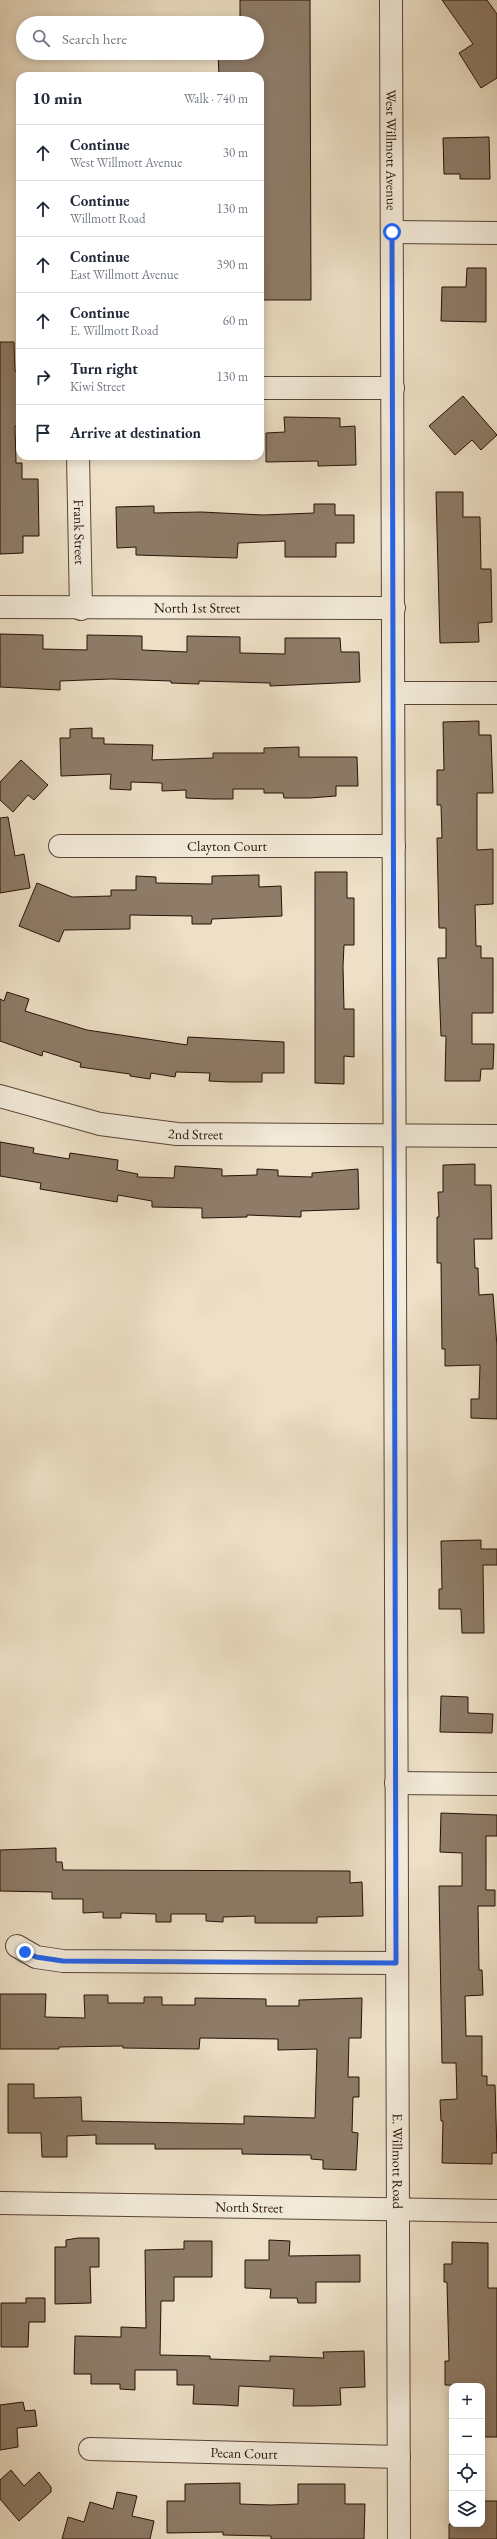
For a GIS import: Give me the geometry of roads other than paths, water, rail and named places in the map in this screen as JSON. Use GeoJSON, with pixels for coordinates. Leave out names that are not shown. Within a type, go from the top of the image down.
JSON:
{"type":"FeatureCollection","features":[{"type":"Feature","properties":{"kind":"street","name":"West Willmott Avenue"},"geometry":{"type":"LineString","coordinates":[[391,0],[394,608],[394,1135]]}},
{"type":"Feature","properties":{"kind":"street"},"geometry":{"type":"LineString","coordinates":[[392,232],[497,232]]}},
{"type":"Feature","properties":{"kind":"street"},"geometry":{"type":"LineString","coordinates":[[264,388],[393,388]]}},
{"type":"Feature","properties":{"kind":"street","name":"Frank Street"},"geometry":{"type":"LineString","coordinates":[[78,460],[81,609]]}},
{"type":"Feature","properties":{"kind":"street","name":"North 1st Street"},"geometry":{"type":"LineString","coordinates":[[0,607],[81,609],[394,608]]}},
{"type":"Feature","properties":{"kind":"street"},"geometry":{"type":"LineString","coordinates":[[394,693],[497,693]]}},
{"type":"Feature","properties":{"kind":"street","name":"Clayton Court"},"geometry":{"type":"LineString","coordinates":[[60,846],[394,846]]}},
{"type":"Feature","properties":{"kind":"street","name":"2nd Street"},"geometry":{"type":"LineString","coordinates":[[0,1096],[100,1124],[177,1134],[497,1136]]}},
{"type":"Feature","properties":{"kind":"street","name":"E. Willmott Road"},"geometry":{"type":"LineString","coordinates":[[394,1135],[399,2539]]}},
{"type":"Feature","properties":{"kind":"street"},"geometry":{"type":"LineString","coordinates":[[396,1784],[497,1784]]}},
{"type":"Feature","properties":{"kind":"street"},"geometry":{"type":"LineString","coordinates":[[17,1946],[36,1957],[63,1961],[396,1963]]}},
{"type":"Feature","properties":{"kind":"street","name":"North Street"},"geometry":{"type":"LineString","coordinates":[[0,2203],[497,2211]]}},
{"type":"Feature","properties":{"kind":"street","name":"Pecan Court"},"geometry":{"type":"LineString","coordinates":[[90,2449],[398,2457]]}}]}
